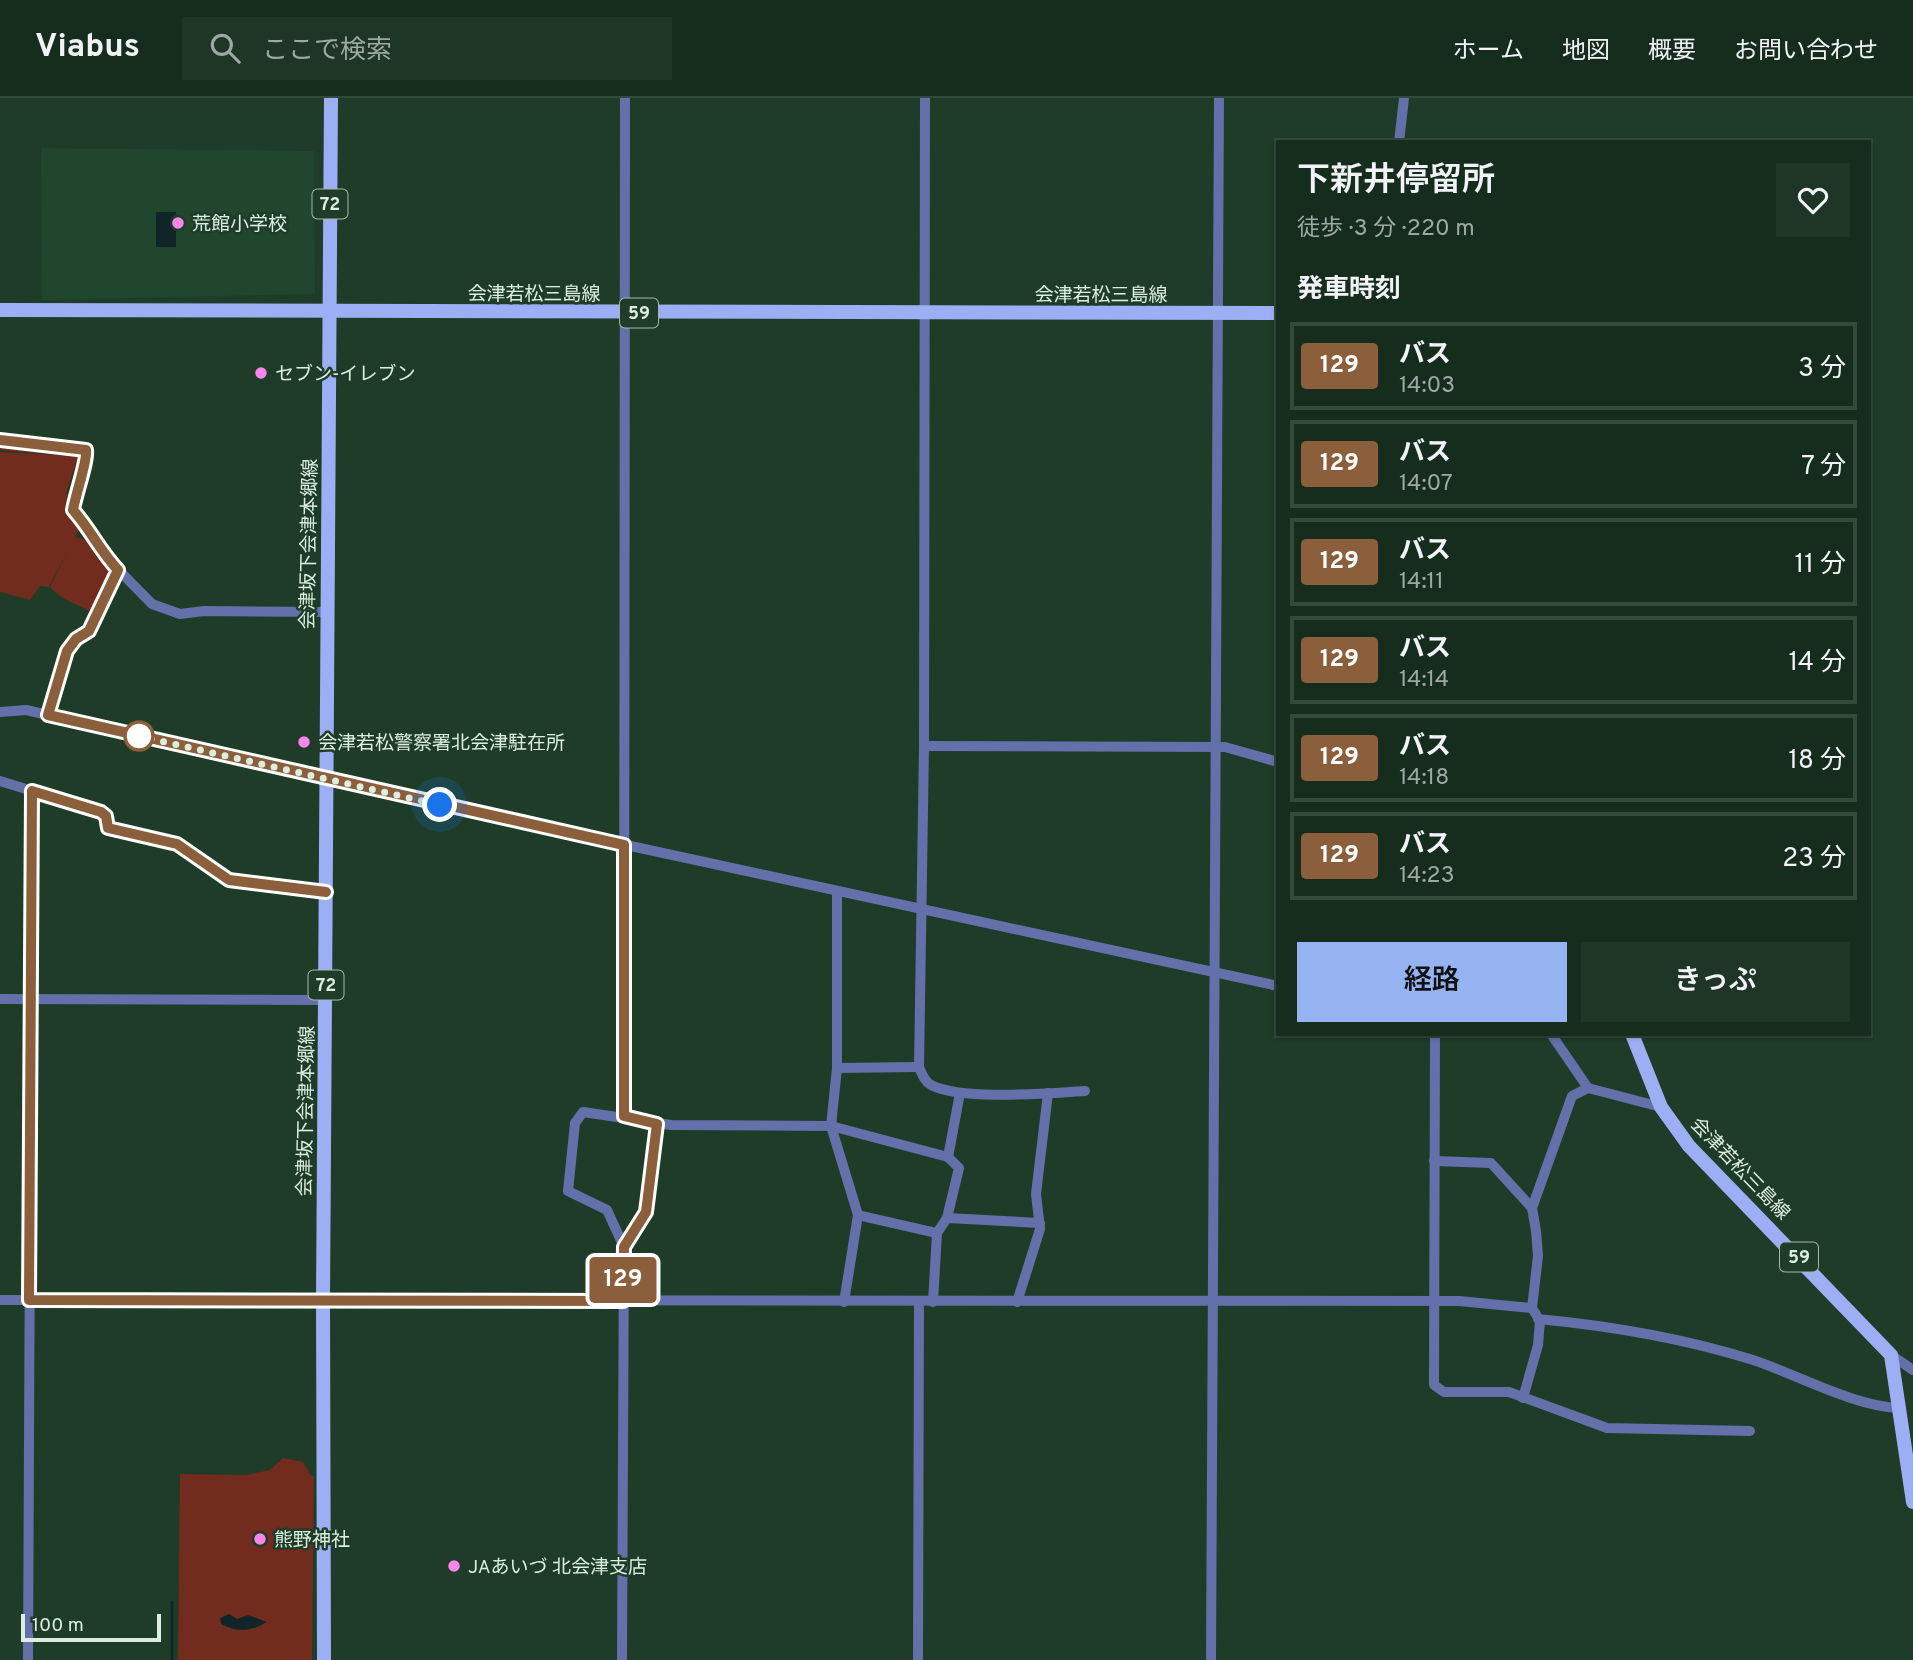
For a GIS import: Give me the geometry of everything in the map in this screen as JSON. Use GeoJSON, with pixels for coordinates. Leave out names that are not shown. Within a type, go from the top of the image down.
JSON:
{"type":"FeatureCollection","features":[{"type":"Feature","properties":{"kind":"main road","name":"72"},"geometry":{"type":"LineString","coordinates":[[329,311],[331,98]]}},
{"type":"Feature","properties":{"kind":"main road","name":"会津若松三島線"},"geometry":{"type":"LineString","coordinates":[[0,310],[1276,313]]}},
{"type":"Feature","properties":{"kind":"main road","name":"会津坂下会津本郷線"},"geometry":{"type":"LineString","coordinates":[[324,1660],[323,1299],[329,311]]}},
{"type":"Feature","properties":{"kind":"main road","name":"会津若松三島線"},"geometry":{"type":"LineString","coordinates":[[1633,1036],[1661,1107],[1689,1146],[1891,1355]]}},
{"type":"Feature","properties":{"kind":"main road"},"geometry":{"type":"LineString","coordinates":[[1891,1355],[1913,1502]]}},
{"type":"Feature","properties":{"kind":"street"},"geometry":{"type":"LineString","coordinates":[[624,1116],[625,98]]}},
{"type":"Feature","properties":{"kind":"street"},"geometry":{"type":"LineString","coordinates":[[925,98],[924,746],[919,1067],[923,1077],[931,1085],[960,1093],[1085,1091]]}},
{"type":"Feature","properties":{"kind":"street"},"geometry":{"type":"LineString","coordinates":[[1211,1660],[1217,973],[1219,98]]}},
{"type":"Feature","properties":{"kind":"street"},"geometry":{"type":"LineString","coordinates":[[1399,140],[1404,98]]}},
{"type":"Feature","properties":{"kind":"street"},"geometry":{"type":"LineString","coordinates":[[0,440],[86,450],[87,458],[80,474],[73,510],[90,531],[100,551],[152,604],[180,614],[204,611],[326,612]]}},
{"type":"Feature","properties":{"kind":"street"},"geometry":{"type":"LineString","coordinates":[[48,715],[67,651],[76,639],[89,631],[118,570]]}},
{"type":"Feature","properties":{"kind":"street"},"geometry":{"type":"LineString","coordinates":[[0,712],[26,710],[837,892],[1276,986]]}},
{"type":"Feature","properties":{"kind":"street"},"geometry":{"type":"LineString","coordinates":[[924,746],[1216,747],[1276,762]]}},
{"type":"Feature","properties":{"kind":"street"},"geometry":{"type":"LineString","coordinates":[[0,781],[101,812],[106,816],[108,828],[177,844],[229,880],[326,892]]}},
{"type":"Feature","properties":{"kind":"street"},"geometry":{"type":"LineString","coordinates":[[28,1660],[32,791]]}},
{"type":"Feature","properties":{"kind":"street"},"geometry":{"type":"LineString","coordinates":[[837,892],[837,1068],[831,1126],[858,1215],[844,1301]]}},
{"type":"Feature","properties":{"kind":"street"},"geometry":{"type":"LineString","coordinates":[[0,999],[326,1000]]}},
{"type":"Feature","properties":{"kind":"street"},"geometry":{"type":"LineString","coordinates":[[1435,1036],[1434,1385],[1444,1392],[1509,1392],[1607,1428],[1751,1431]]}},
{"type":"Feature","properties":{"kind":"street"},"geometry":{"type":"LineString","coordinates":[[1552,1036],[1588,1088],[1661,1107]]}},
{"type":"Feature","properties":{"kind":"street"},"geometry":{"type":"LineString","coordinates":[[837,1068],[919,1067]]}},
{"type":"Feature","properties":{"kind":"street"},"geometry":{"type":"LineString","coordinates":[[1523,1398],[1533,1371],[1538,1319],[1532,1308],[1538,1256],[1532,1209],[1572,1096],[1588,1088]]}},
{"type":"Feature","properties":{"kind":"street"},"geometry":{"type":"LineString","coordinates":[[948,1157],[960,1093]]}},
{"type":"Feature","properties":{"kind":"street"},"geometry":{"type":"LineString","coordinates":[[1017,1302],[1037,1243],[1040,1223],[1036,1194],[1048,1093]]}},
{"type":"Feature","properties":{"kind":"street"},"geometry":{"type":"LineString","coordinates":[[622,1660],[624,1247],[607,1210],[568,1191],[575,1123],[579,1113],[624,1116],[657,1124],[831,1126],[948,1157],[959,1168],[947,1219],[937,1233],[933,1302]]}},
{"type":"Feature","properties":{"kind":"street"},"geometry":{"type":"LineString","coordinates":[[624,1247],[646,1212],[657,1124]]}},
{"type":"Feature","properties":{"kind":"street"},"geometry":{"type":"LineString","coordinates":[[1434,1161],[1491,1163],[1532,1209]]}},
{"type":"Feature","properties":{"kind":"street"},"geometry":{"type":"LineString","coordinates":[[858,1215],[937,1233]]}},
{"type":"Feature","properties":{"kind":"street"},"geometry":{"type":"LineString","coordinates":[[947,1219],[1040,1223]]}},
{"type":"Feature","properties":{"kind":"street"},"geometry":{"type":"LineString","coordinates":[[0,1300],[1482,1301],[1532,1308]]}},
{"type":"Feature","properties":{"kind":"street"},"geometry":{"type":"LineString","coordinates":[[918,1660],[919,1302]]}},
{"type":"Feature","properties":{"kind":"street"},"geometry":{"type":"LineString","coordinates":[[1538,1319],[1614,1326],[1661,1336],[1752,1360],[1834,1392],[1900,1408]]}},
{"type":"Feature","properties":{"kind":"street"},"geometry":{"type":"LineString","coordinates":[[1891,1355],[1913,1370]]}},
{"type":"Feature","properties":{"kind":"shaded area","name":"荒館小学校"},"geometry":{"type":"Polygon","coordinates":[[[41,148],[314,151],[315,294],[42,300],[41,148]]]}},
{"type":"Feature","properties":{"kind":"shaded area"},"geometry":{"type":"Polygon","coordinates":[[[0,444],[85,451],[81,469],[74,468],[66,494],[74,496],[82,523],[75,537],[89,541],[96,557],[111,571],[92,612],[64,599],[50,587],[68,550],[49,587],[40,586],[30,600],[0,592],[0,452],[65,455],[0,450],[0,444]]]}},
{"type":"Feature","properties":{"kind":"shaded area"},"geometry":{"type":"Polygon","coordinates":[[[283,1458],[303,1462],[311,1476],[314,1476],[312,1660],[178,1660],[180,1474],[246,1475],[270,1470],[283,1458]]]}},
{"type":"Feature","properties":{"kind":"water"},"geometry":{"type":"Polygon","coordinates":[[[156,212],[176,212],[176,247],[156,247],[156,212]]]}},
{"type":"Feature","properties":{"kind":"water"},"geometry":{"type":"Polygon","coordinates":[[[229,1614],[237,1619],[248,1615],[267,1622],[250,1629],[233,1629],[221,1624],[220,1618],[229,1614]]]}},
{"type":"Feature","properties":{"kind":"waterway"},"geometry":{"type":"LineString","coordinates":[[54,711],[63,713]]}},
{"type":"Feature","properties":{"kind":"waterway"},"geometry":{"type":"LineString","coordinates":[[66,713],[83,717]]}},
{"type":"Feature","properties":{"kind":"waterway"},"geometry":{"type":"LineString","coordinates":[[172,1602],[172,1660]]}},
{"type":"Feature","properties":{"kind":"bus line","name":"129"},"geometry":{"type":"LineString","coordinates":[[0,440],[86,450],[87,458],[80,474],[73,510],[90,531],[100,551],[118,570],[89,631],[76,639],[67,651],[48,715],[624,845],[624,1116],[657,1124],[646,1212],[624,1247],[623,1301],[29,1300],[32,791],[59,797],[101,812],[106,816],[108,828],[177,844],[229,880],[326,892]]}},
{"type":"Feature","properties":{"kind":"place","name":"荒館小学校"},"geometry":{"type":"Point","coordinates":[178,223]}},
{"type":"Feature","properties":{"kind":"place","name":"セブン-イレブン"},"geometry":{"type":"Point","coordinates":[261,373]}},
{"type":"Feature","properties":{"kind":"place","name":"会津若松警察署北会津駐在所"},"geometry":{"type":"Point","coordinates":[304,742]}},
{"type":"Feature","properties":{"kind":"place","name":"熊野神社"},"geometry":{"type":"Point","coordinates":[260,1539]}},
{"type":"Feature","properties":{"kind":"place","name":"JAあいづ 北会津支店"},"geometry":{"type":"Point","coordinates":[454,1566]}},
{"type":"Feature","properties":{"kind":"route"},"geometry":{"type":"LineString","coordinates":[[139,736],[440,805]]}}]}
